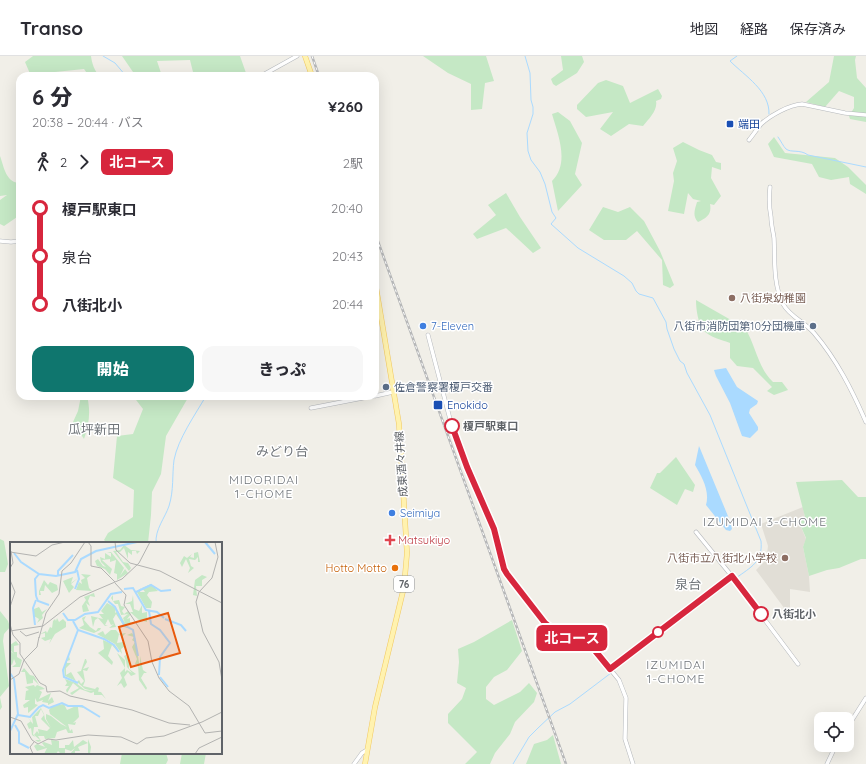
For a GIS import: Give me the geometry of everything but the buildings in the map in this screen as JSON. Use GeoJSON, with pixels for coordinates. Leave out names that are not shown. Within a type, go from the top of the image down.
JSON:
{"type":"FeatureCollection","features":[{"type":"Feature","properties":{"kind":"main road"},"geometry":{"type":"LineString","coordinates":[[305,56],[311,72]]}},
{"type":"Feature","properties":{"kind":"main road","name":"成東酒々井線"},"geometry":{"type":"LineString","coordinates":[[365,764],[377,698],[401,602],[406,572],[399,430],[379,306]]}},
{"type":"Feature","properties":{"kind":"street"},"geometry":{"type":"LineString","coordinates":[[268,72],[297,56]]}},
{"type":"Feature","properties":{"kind":"street"},"geometry":{"type":"LineString","coordinates":[[749,140],[762,124],[773,116],[802,104],[845,113],[866,115]]}},
{"type":"Feature","properties":{"kind":"street"},"geometry":{"type":"LineString","coordinates":[[770,187],[770,217],[774,236],[774,265],[776,281],[782,302],[791,314],[808,326],[833,357],[850,387],[866,422]]}},
{"type":"Feature","properties":{"kind":"street"},"geometry":{"type":"LineString","coordinates":[[0,241],[16,241]]}},
{"type":"Feature","properties":{"kind":"street"},"geometry":{"type":"LineString","coordinates":[[428,335],[451,423],[467,467],[494,529],[504,569],[545,623],[556,632],[586,643],[592,647],[612,671],[622,686],[626,698],[625,739],[633,764]]}},
{"type":"Feature","properties":{"kind":"street"},"geometry":{"type":"LineString","coordinates":[[379,395],[393,392]]}},
{"type":"Feature","properties":{"kind":"street"},"geometry":{"type":"LineString","coordinates":[[311,408],[353,400]]}},
{"type":"Feature","properties":{"kind":"street"},"geometry":{"type":"LineString","coordinates":[[696,532],[732,576],[798,664]]}},
{"type":"Feature","properties":{"kind":"street"},"geometry":{"type":"LineString","coordinates":[[612,671],[732,576]]}},
{"type":"Feature","properties":{"kind":"street"},"geometry":{"type":"LineString","coordinates":[[854,717],[866,698]]}},
{"type":"Feature","properties":{"kind":"street"},"geometry":{"type":"LineString","coordinates":[[354,764],[367,750]]}},
{"type":"Feature","properties":{"kind":"street"},"geometry":{"type":"LineString","coordinates":[[827,764],[833,752]]}},
{"type":"Feature","properties":{"kind":"shaded area","name":"八街市立八街北小学校"},"geometry":{"type":"Polygon","coordinates":[[[803,507],[805,518],[799,522],[806,539],[803,547],[809,576],[810,592],[790,589],[790,616],[756,570],[764,562],[768,546],[761,524],[803,507]]]}},
{"type":"Feature","properties":{"kind":"green space"},"geometry":{"type":"Polygon","coordinates":[[[33,56],[91,56],[97,72],[86,72],[84,69],[55,72],[29,72],[25,62],[33,56]]]}},
{"type":"Feature","properties":{"kind":"green space"},"geometry":{"type":"Polygon","coordinates":[[[122,56],[240,56],[246,72],[193,72],[190,60],[157,61],[161,72],[133,72],[122,56]]]}},
{"type":"Feature","properties":{"kind":"green space"},"geometry":{"type":"Polygon","coordinates":[[[423,56],[486,56],[494,81],[485,83],[482,109],[471,110],[471,84],[448,73],[423,56]]]}},
{"type":"Feature","properties":{"kind":"green space"},"geometry":{"type":"Polygon","coordinates":[[[561,56],[582,56],[584,62],[577,73],[556,86],[553,84],[551,79],[563,70],[561,56]]]}},
{"type":"Feature","properties":{"kind":"green space"},"geometry":{"type":"Polygon","coordinates":[[[834,56],[856,56],[857,78],[866,88],[866,122],[850,119],[849,116],[854,108],[854,97],[839,91],[825,107],[806,102],[829,82],[834,56]]]}},
{"type":"Feature","properties":{"kind":"green space"},"geometry":{"type":"Polygon","coordinates":[[[606,80],[623,86],[630,103],[658,89],[662,96],[661,99],[656,101],[656,108],[643,126],[629,124],[611,136],[600,129],[613,112],[586,117],[577,109],[577,105],[598,83],[606,80]]]}},
{"type":"Feature","properties":{"kind":"green space"},"geometry":{"type":"Polygon","coordinates":[[[558,112],[570,121],[582,143],[575,174],[582,185],[558,211],[552,181],[560,166],[561,149],[552,114],[558,112]]]}},
{"type":"Feature","properties":{"kind":"green space"},"geometry":{"type":"Polygon","coordinates":[[[774,137],[785,153],[835,158],[848,167],[866,185],[866,194],[850,184],[849,177],[831,180],[819,177],[812,164],[774,157],[768,144],[774,137]]]}},
{"type":"Feature","properties":{"kind":"green space"},"geometry":{"type":"Polygon","coordinates":[[[683,142],[712,155],[716,162],[721,163],[721,170],[712,167],[711,178],[721,196],[714,205],[710,204],[708,215],[698,222],[695,217],[695,210],[697,202],[701,201],[693,199],[688,193],[684,214],[668,211],[674,181],[673,173],[677,161],[673,148],[683,142]]]}},
{"type":"Feature","properties":{"kind":"green space"},"geometry":{"type":"Polygon","coordinates":[[[0,156],[6,174],[16,182],[16,218],[4,226],[0,224],[0,200],[7,195],[0,196],[0,156]]]}},
{"type":"Feature","properties":{"kind":"green space"},"geometry":{"type":"Polygon","coordinates":[[[506,193],[541,248],[533,253],[506,228],[477,239],[473,234],[496,215],[488,205],[506,193]]]}},
{"type":"Feature","properties":{"kind":"green space"},"geometry":{"type":"Polygon","coordinates":[[[603,207],[618,212],[630,207],[644,221],[660,251],[674,285],[670,288],[663,285],[662,260],[637,231],[626,240],[604,240],[589,230],[603,207]]]}},
{"type":"Feature","properties":{"kind":"green space"},"geometry":{"type":"Polygon","coordinates":[[[696,300],[745,328],[760,364],[768,376],[773,382],[782,382],[788,390],[774,395],[767,391],[772,387],[753,368],[737,366],[730,358],[730,343],[709,335],[702,328],[696,308],[696,300]]]}},
{"type":"Feature","properties":{"kind":"green space"},"geometry":{"type":"Polygon","coordinates":[[[80,400],[88,400],[89,413],[84,439],[73,422],[78,411],[80,400]]]}},
{"type":"Feature","properties":{"kind":"green space"},"geometry":{"type":"Polygon","coordinates":[[[136,400],[187,400],[166,436],[161,474],[152,492],[148,542],[106,542],[104,540],[108,533],[133,517],[134,490],[113,478],[117,436],[133,434],[143,409],[136,400]]]}},
{"type":"Feature","properties":{"kind":"green space"},"geometry":{"type":"Polygon","coordinates":[[[676,457],[695,485],[693,492],[685,489],[677,505],[650,488],[657,473],[660,473],[676,457]]]}},
{"type":"Feature","properties":{"kind":"green space"},"geometry":{"type":"Polygon","coordinates":[[[842,480],[858,497],[866,497],[866,559],[861,559],[839,568],[809,576],[803,547],[806,538],[799,522],[805,517],[796,482],[842,480]]]}},
{"type":"Feature","properties":{"kind":"green space"},"geometry":{"type":"Polygon","coordinates":[[[0,539],[4,541],[8,564],[5,572],[0,572],[0,539]]]}},
{"type":"Feature","properties":{"kind":"green space"},"geometry":{"type":"Polygon","coordinates":[[[0,611],[8,621],[10,627],[4,634],[3,641],[9,686],[0,697],[0,611]]]}},
{"type":"Feature","properties":{"kind":"green space"},"geometry":{"type":"Polygon","coordinates":[[[512,620],[522,651],[507,670],[494,677],[486,687],[486,699],[494,705],[520,692],[529,683],[537,693],[534,702],[515,722],[510,734],[495,753],[490,764],[465,764],[477,752],[448,723],[448,714],[462,699],[466,688],[457,683],[459,662],[458,649],[474,642],[512,620]]]}},
{"type":"Feature","properties":{"kind":"green space"},"geometry":{"type":"Polygon","coordinates":[[[0,697],[2,707],[0,710],[0,697]]]}},
{"type":"Feature","properties":{"kind":"green space"},"geometry":{"type":"Polygon","coordinates":[[[553,735],[561,764],[526,764],[534,744],[547,740],[553,735]]]}},
{"type":"Feature","properties":{"kind":"green space"},"geometry":{"type":"Polygon","coordinates":[[[122,754],[166,754],[168,760],[166,764],[120,764],[122,754]]]}},
{"type":"Feature","properties":{"kind":"green space"},"geometry":{"type":"Polygon","coordinates":[[[182,754],[206,754],[204,764],[180,764],[182,754]]]}},
{"type":"Feature","properties":{"kind":"water"},"geometry":{"type":"Polygon","coordinates":[[[726,368],[737,387],[758,401],[757,404],[750,409],[749,413],[758,427],[758,430],[750,438],[742,436],[730,403],[714,370],[726,368]]]}},
{"type":"Feature","properties":{"kind":"water"},"geometry":{"type":"Polygon","coordinates":[[[699,446],[730,521],[732,529],[730,531],[726,530],[706,505],[706,489],[703,479],[695,465],[699,446]]]}},
{"type":"Feature","properties":{"kind":"waterway"},"geometry":{"type":"LineString","coordinates":[[103,56],[115,63],[123,72]]}},
{"type":"Feature","properties":{"kind":"waterway"},"geometry":{"type":"LineString","coordinates":[[525,56],[530,73],[531,100],[533,107],[533,114],[527,133],[528,151],[531,160],[540,172],[545,184],[552,212],[556,218],[551,224],[578,248],[624,276],[632,283],[639,294],[653,298],[666,322],[674,349],[680,361],[684,364],[687,373],[710,415],[761,541],[758,559],[751,567],[736,578]]}},
{"type":"Feature","properties":{"kind":"waterway"},"geometry":{"type":"LineString","coordinates":[[737,56],[730,61],[756,84],[765,98],[769,114]]}},
{"type":"Feature","properties":{"kind":"waterway"},"geometry":{"type":"LineString","coordinates":[[778,137],[788,150],[866,167]]}},
{"type":"Feature","properties":{"kind":"waterway"},"geometry":{"type":"LineString","coordinates":[[156,542],[157,533],[171,500],[176,452],[187,427],[204,400]]}},
{"type":"Feature","properties":{"kind":"waterway"},"geometry":{"type":"LineString","coordinates":[[613,671],[733,580]]}},
{"type":"Feature","properties":{"kind":"waterway"},"geometry":{"type":"LineString","coordinates":[[513,764],[529,737],[555,712],[570,704],[611,673]]}},
{"type":"Feature","properties":{"kind":"railway"},"geometry":{"type":"LineString","coordinates":[[312,56],[318,72]]}},
{"type":"Feature","properties":{"kind":"railway"},"geometry":{"type":"LineString","coordinates":[[379,244],[566,764]]}},
{"type":"Feature","properties":{"kind":"bus line","name":"北コース"},"geometry":{"type":"LineString","coordinates":[[452,426],[467,467],[494,529],[504,569],[507,574],[550,628],[592,647],[610,669],[732,576],[761,614]]}},
{"type":"Feature","properties":{"kind":"place","name":"端田"},"geometry":{"type":"Point","coordinates":[730,124]}},
{"type":"Feature","properties":{"kind":"place","name":"八街泉幼稚園"},"geometry":{"type":"Point","coordinates":[732,298]}},
{"type":"Feature","properties":{"kind":"place","name":"7-Eleven"},"geometry":{"type":"Point","coordinates":[423,326]}},
{"type":"Feature","properties":{"kind":"place","name":"八街市消防団第10分団機庫"},"geometry":{"type":"Point","coordinates":[813,326]}},
{"type":"Feature","properties":{"kind":"place","name":"佐倉警察署榎戸交番"},"geometry":{"type":"Point","coordinates":[386,387]}},
{"type":"Feature","properties":{"kind":"place","name":"Enokido"},"geometry":{"type":"Point","coordinates":[438,405]}},
{"type":"Feature","properties":{"kind":"place","name":"榎戸駅東口"},"geometry":{"type":"Point","coordinates":[452,426]}},
{"type":"Feature","properties":{"kind":"place","name":"Seimiya"},"geometry":{"type":"Point","coordinates":[392,513]}},
{"type":"Feature","properties":{"kind":"place","name":"Matsukiyo"},"geometry":{"type":"Point","coordinates":[390,540]}},
{"type":"Feature","properties":{"kind":"place","name":"八街市立八街北小学校"},"geometry":{"type":"Point","coordinates":[785,558]}},
{"type":"Feature","properties":{"kind":"place","name":"Hotto Motto"},"geometry":{"type":"Point","coordinates":[395,568]}},
{"type":"Feature","properties":{"kind":"place","name":"八街北小"},"geometry":{"type":"Point","coordinates":[761,614]}},
{"type":"Feature","properties":{"kind":"district","name":"瓜坪新田"},"geometry":{"type":"Point","coordinates":[94,429]}},
{"type":"Feature","properties":{"kind":"district","name":"みどり台"},"geometry":{"type":"Point","coordinates":[282,451]}},
{"type":"Feature","properties":{"kind":"district","name":"MIDORIDAI 1-CHOME"},"geometry":{"type":"Point","coordinates":[264,487]}},
{"type":"Feature","properties":{"kind":"district","name":"IZUMIDAI 3-CHOME"},"geometry":{"type":"Point","coordinates":[765,522]}},
{"type":"Feature","properties":{"kind":"district","name":"泉台"},"geometry":{"type":"Point","coordinates":[688,584]}},
{"type":"Feature","properties":{"kind":"district","name":"IZUMIDAI 1-CHOME"},"geometry":{"type":"Point","coordinates":[676,672]}}]}
